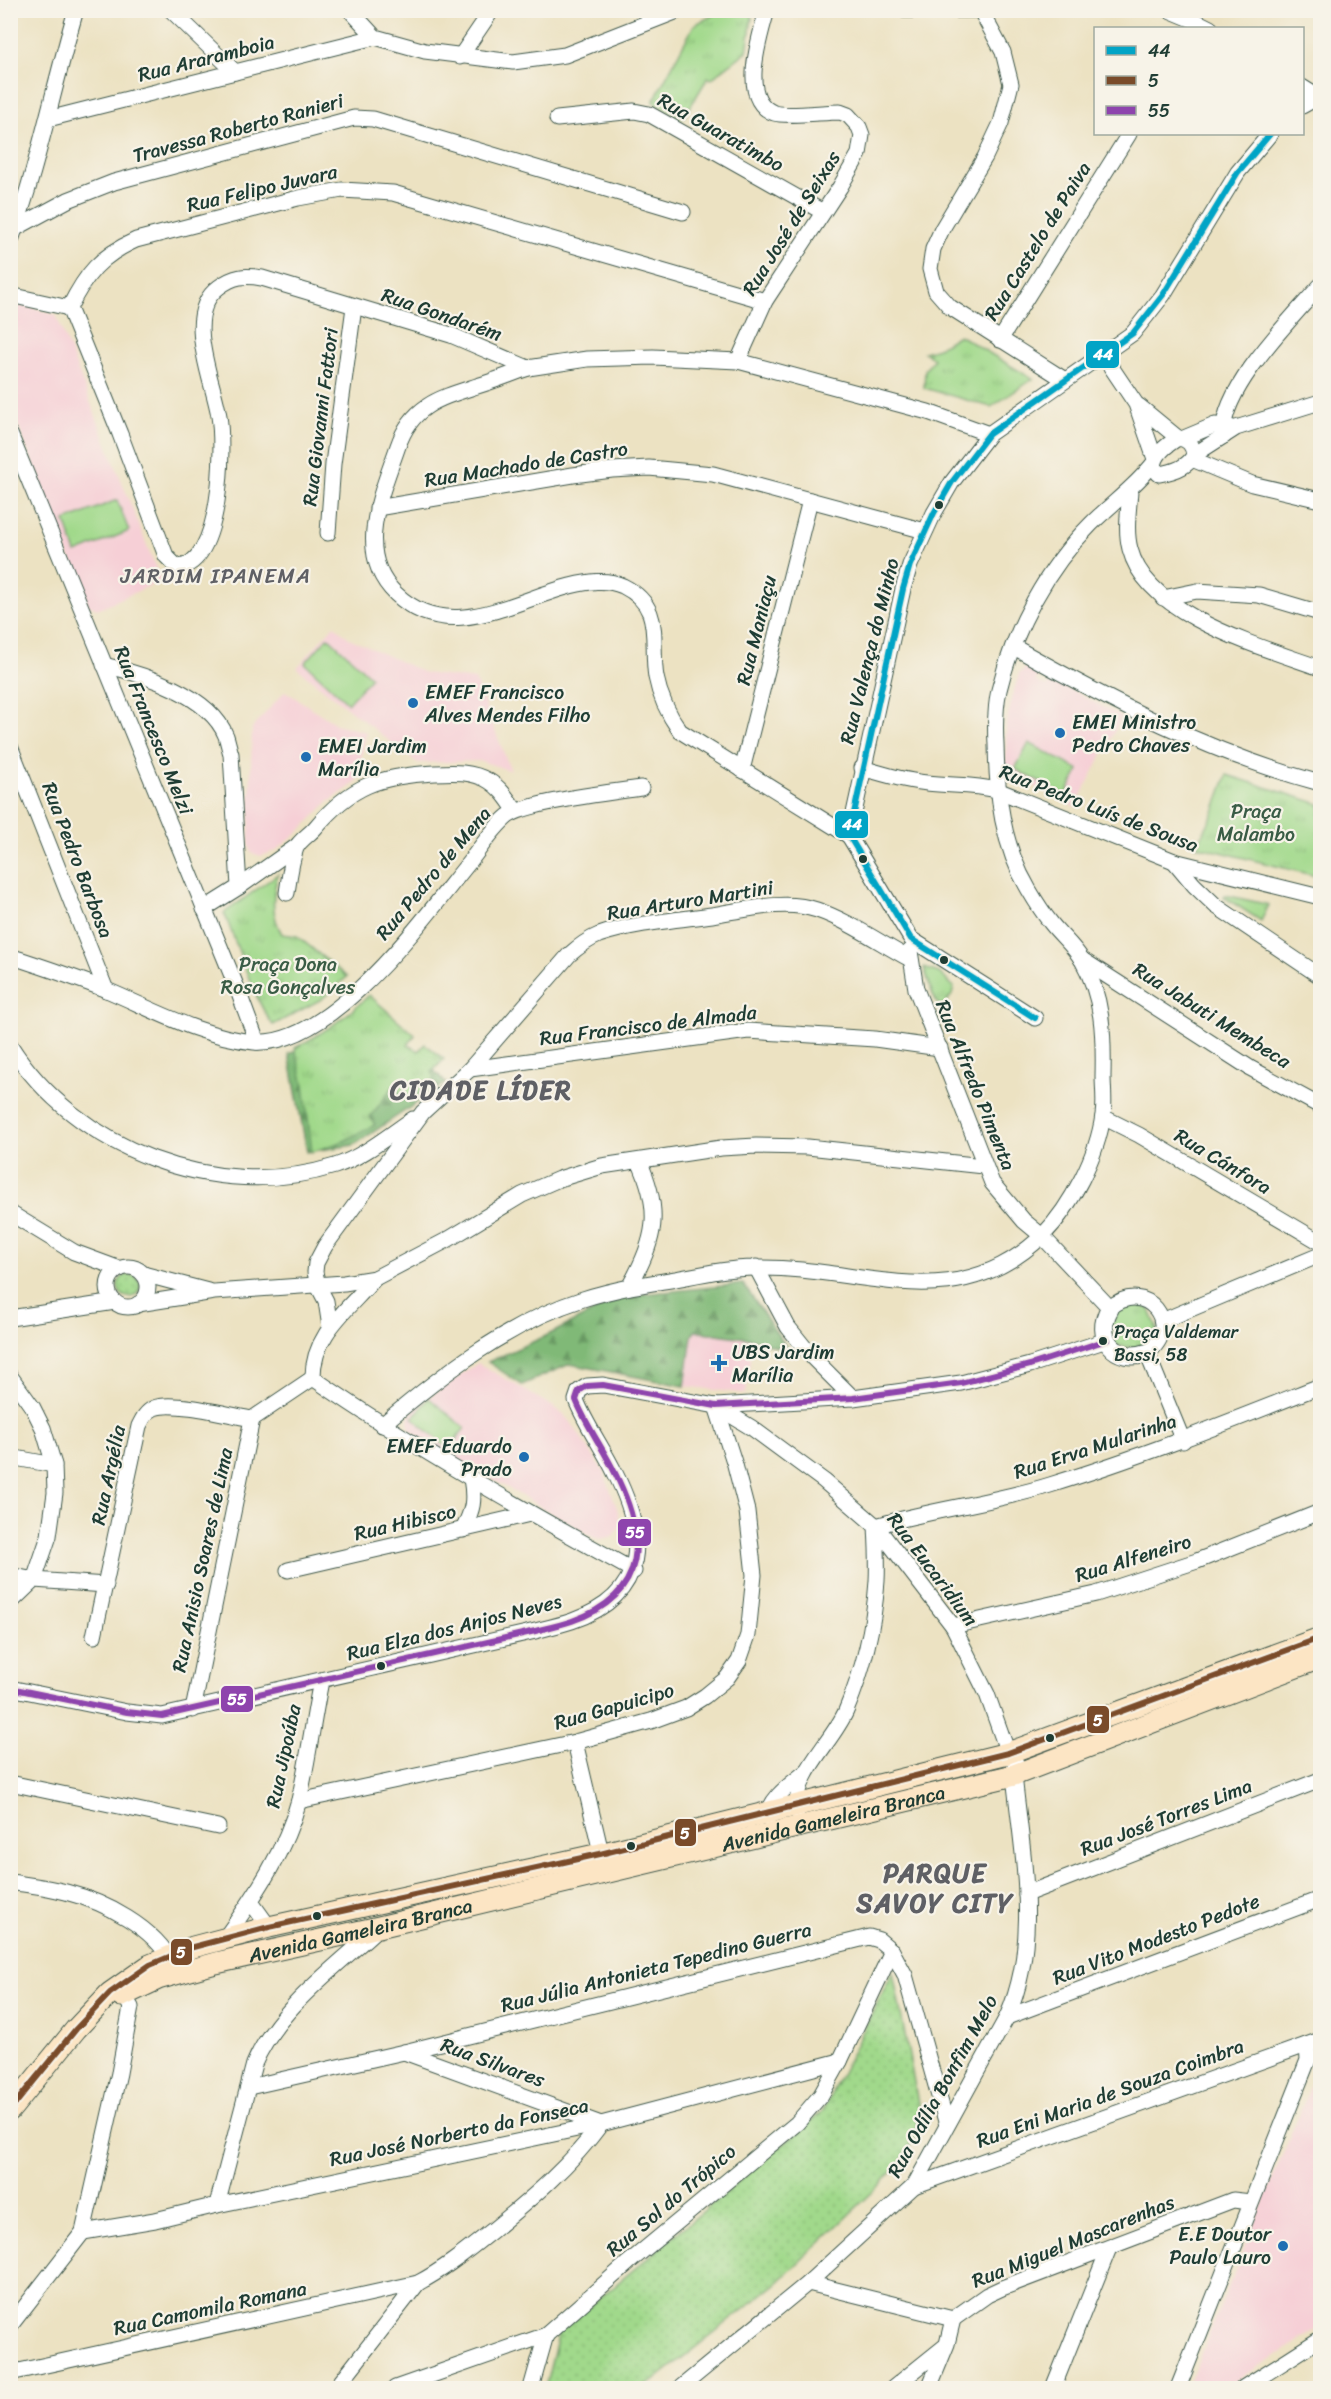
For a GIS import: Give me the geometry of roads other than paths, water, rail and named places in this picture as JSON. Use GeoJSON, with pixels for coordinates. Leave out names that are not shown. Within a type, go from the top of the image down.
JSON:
{"type":"FeatureCollection","features":[{"type":"Feature","properties":{"kind":"main road","name":"Avenida Gameleira Branca"},"geometry":{"type":"LineString","coordinates":[[162,1969],[216,1963],[404,1921],[796,1805],[1008,1754],[1320,1638]]}},
{"type":"Feature","properties":{"kind":"main road","name":"Avenida Gameleira Branca"},"geometry":{"type":"LineString","coordinates":[[10,2110],[76,2029],[99,2006],[121,1991],[225,1938],[400,1899],[769,1835],[1014,1775],[1320,1658]]}},
{"type":"Feature","properties":{"kind":"main road"},"geometry":{"type":"LineString","coordinates":[[400,1899],[404,1921]]}},
{"type":"Feature","properties":{"kind":"street"},"geometry":{"type":"LineString","coordinates":[[10,243],[30,188],[76,10]]}},
{"type":"Feature","properties":{"kind":"street"},"geometry":{"type":"LineString","coordinates":[[171,10],[235,72]]}},
{"type":"Feature","properties":{"kind":"street"},"geometry":{"type":"LineString","coordinates":[[351,10],[375,37],[424,51],[513,62],[565,55],[680,10]]}},
{"type":"Feature","properties":{"kind":"street"},"geometry":{"type":"LineString","coordinates":[[460,57],[492,10]]}},
{"type":"Feature","properties":{"kind":"street","name":"Rua José de Seixas"},"geometry":{"type":"LineString","coordinates":[[738,361],[765,301],[859,154],[862,135],[854,120],[840,112],[781,114],[766,109],[759,100],[754,88],[754,70],[767,10]]}},
{"type":"Feature","properties":{"kind":"street"},"geometry":{"type":"LineString","coordinates":[[903,10],[983,11],[1003,52],[1011,84],[1001,123],[985,157],[942,229],[933,249],[930,269],[936,291],[950,308],[1065,380]]}},
{"type":"Feature","properties":{"kind":"street"},"geometry":{"type":"LineString","coordinates":[[1169,10],[1201,26]]}},
{"type":"Feature","properties":{"kind":"street","name":"Rua Araramboia"},"geometry":{"type":"LineString","coordinates":[[48,119],[375,37]]}},
{"type":"Feature","properties":{"kind":"street","name":"Rua Guaratimbo"},"geometry":{"type":"LineString","coordinates":[[557,118],[634,111],[649,114],[823,212]]}},
{"type":"Feature","properties":{"kind":"street","name":"Travessa Roberto Ranieri"},"geometry":{"type":"LineString","coordinates":[[16,228],[68,200],[114,182],[354,118],[373,119],[682,212]]}},
{"type":"Feature","properties":{"kind":"street","name":"Rua Castelo de Paiva"},"geometry":{"type":"LineString","coordinates":[[1000,340],[1128,135]]}},
{"type":"Feature","properties":{"kind":"street","name":"Rua Valença do Minho"},"geometry":{"type":"LineString","coordinates":[[849,836],[862,768],[903,589],[910,565],[925,531],[952,482],[988,434],[1103,356],[1132,333],[1149,315],[1238,172],[1269,135]]}},
{"type":"Feature","properties":{"kind":"street","name":"Rua Felipo Juvara"},"geometry":{"type":"LineString","coordinates":[[69,308],[80,286],[95,266],[117,248],[126,244],[298,198],[342,190],[393,193],[765,301]]}},
{"type":"Feature","properties":{"kind":"street","name":"Rua Gondarém"},"geometry":{"type":"LineString","coordinates":[[69,308],[166,556],[177,567],[187,564],[202,551],[207,541],[216,505],[222,452],[219,417],[201,330],[202,311],[212,292],[232,278],[251,276],[452,335],[528,368]]}},
{"type":"Feature","properties":{"kind":"street"},"geometry":{"type":"LineString","coordinates":[[1227,430],[1237,388],[1320,286]]}},
{"type":"Feature","properties":{"kind":"street"},"geometry":{"type":"LineString","coordinates":[[10,295],[69,308]]}},
{"type":"Feature","properties":{"kind":"street","name":"Rua Giovanni Fattori"},"geometry":{"type":"LineString","coordinates":[[328,533],[333,465],[354,307]]}},
{"type":"Feature","properties":{"kind":"street"},"geometry":{"type":"LineString","coordinates":[[1103,356],[1136,404],[1156,466]]}},
{"type":"Feature","properties":{"kind":"street"},"geometry":{"type":"LineString","coordinates":[[988,434],[928,412],[738,361],[653,357],[586,359],[528,368],[444,396],[428,404],[415,416],[402,434],[377,508],[374,518],[373,544],[378,566],[390,588],[406,604],[425,614],[456,619],[488,614],[584,583],[608,581],[622,585],[638,595],[648,607],[654,621],[656,676],[667,713],[680,730],[849,836],[911,939],[1035,1018]]}},
{"type":"Feature","properties":{"kind":"street"},"geometry":{"type":"LineString","coordinates":[[1156,466],[1175,470],[1227,430],[1320,402]]}},
{"type":"Feature","properties":{"kind":"street"},"geometry":{"type":"LineString","coordinates":[[1136,404],[1192,445],[1193,457]]}},
{"type":"Feature","properties":{"kind":"street"},"geometry":{"type":"LineString","coordinates":[[382,1425],[440,1378],[514,1330],[583,1299],[629,1287],[721,1271],[756,1268],[796,1270],[929,1285],[965,1280],[992,1272],[1018,1256],[1042,1236],[1064,1209],[1087,1169],[1103,1117],[1104,1028],[1098,999],[1081,958],[1049,921],[1023,878],[1009,847],[1000,815],[997,790],[996,704],[1014,646],[1042,586],[1061,558],[1090,525],[1156,466],[1165,448],[1181,438],[1207,428],[1227,430]]}},
{"type":"Feature","properties":{"kind":"street","name":"Rua Francesco Melzi"},"geometry":{"type":"LineString","coordinates":[[10,434],[257,1042]]}},
{"type":"Feature","properties":{"kind":"street"},"geometry":{"type":"LineString","coordinates":[[1193,457],[1252,484],[1320,500]]}},
{"type":"Feature","properties":{"kind":"street","name":"Rua Machado de Castro"},"geometry":{"type":"LineString","coordinates":[[377,508],[573,475],[649,468],[713,474],[925,531]]}},
{"type":"Feature","properties":{"kind":"street"},"geometry":{"type":"LineString","coordinates":[[1132,488],[1127,537],[1130,549],[1140,573],[1162,598],[1206,623],[1246,641],[1320,668]]}},
{"type":"Feature","properties":{"kind":"street","name":"Rua Maniaçu"},"geometry":{"type":"LineString","coordinates":[[742,770],[810,500]]}},
{"type":"Feature","properties":{"kind":"street"},"geometry":{"type":"LineString","coordinates":[[1162,598],[1197,591],[1248,594],[1269,597],[1320,613]]}},
{"type":"Feature","properties":{"kind":"street"},"geometry":{"type":"LineString","coordinates":[[1014,646],[1172,730],[1272,770],[1320,783]]}},
{"type":"Feature","properties":{"kind":"street"},"geometry":{"type":"LineString","coordinates":[[105,665],[137,673],[175,690],[215,718],[226,735],[231,754],[239,886]]}},
{"type":"Feature","properties":{"kind":"street","name":"Rua Pedro Barbosa"},"geometry":{"type":"LineString","coordinates":[[10,746],[106,990]]}},
{"type":"Feature","properties":{"kind":"street","name":"Rua Pedro Luís de Sousa"},"geometry":{"type":"LineString","coordinates":[[862,768],[904,780],[976,784],[997,790],[1174,861],[1320,897]]}},
{"type":"Feature","properties":{"kind":"street"},"geometry":{"type":"LineString","coordinates":[[204,909],[297,846],[332,808],[347,796],[384,778],[455,771],[474,775],[490,782],[504,794],[516,811]]}},
{"type":"Feature","properties":{"kind":"street","name":"Rua Pedro de Mena"},"geometry":{"type":"LineString","coordinates":[[10,956],[106,990],[197,1029],[225,1037],[257,1042],[287,1037],[328,1017],[354,996],[419,924],[496,829],[516,811],[641,788]]}},
{"type":"Feature","properties":{"kind":"street"},"geometry":{"type":"LineString","coordinates":[[287,893],[297,846]]}},
{"type":"Feature","properties":{"kind":"street"},"geometry":{"type":"LineString","coordinates":[[1174,861],[1216,906],[1320,976]]}},
{"type":"Feature","properties":{"kind":"street","name":"Rua Arturo Martini"},"geometry":{"type":"LineString","coordinates":[[318,1286],[316,1263],[326,1246],[423,1112],[470,1069],[569,955],[584,942],[621,929],[779,906],[801,906],[817,910],[838,920],[910,959]]}},
{"type":"Feature","properties":{"kind":"street","name":"Rua Alfredo Pimenta"},"geometry":{"type":"LineString","coordinates":[[911,939],[910,959],[916,989],[983,1166],[992,1183],[1008,1203],[1110,1308]]}},
{"type":"Feature","properties":{"kind":"street","name":"Rua Jabuti Membeca"},"geometry":{"type":"LineString","coordinates":[[1081,958],[1250,1068],[1320,1106]]}},
{"type":"Feature","properties":{"kind":"street","name":"Rua Francisco de Almada"},"geometry":{"type":"LineString","coordinates":[[470,1069],[748,1031],[875,1039],[940,1048]]}},
{"type":"Feature","properties":{"kind":"street"},"geometry":{"type":"LineString","coordinates":[[10,1045],[39,1083],[94,1130],[124,1148],[181,1168],[268,1178],[316,1170],[337,1165],[373,1146],[423,1112]]}},
{"type":"Feature","properties":{"kind":"street","name":"Rua Cánfora"},"geometry":{"type":"LineString","coordinates":[[1103,1117],[1139,1135],[1320,1242]]}},
{"type":"Feature","properties":{"kind":"street"},"geometry":{"type":"LineString","coordinates":[[313,1378],[316,1352],[330,1327],[375,1278],[449,1239],[522,1195],[559,1179],[603,1166],[721,1148],[808,1147],[983,1166]]}},
{"type":"Feature","properties":{"kind":"street"},"geometry":{"type":"LineString","coordinates":[[629,1287],[646,1254],[652,1230],[653,1203],[650,1185],[639,1161]]}},
{"type":"Feature","properties":{"kind":"street"},"geometry":{"type":"LineString","coordinates":[[10,1214],[74,1251],[120,1269],[132,1268],[143,1274],[214,1292]]}},
{"type":"Feature","properties":{"kind":"street"},"geometry":{"type":"LineString","coordinates":[[1162,1321],[1320,1255]]}},
{"type":"Feature","properties":{"kind":"street"},"geometry":{"type":"LineString","coordinates":[[756,1268],[788,1327],[813,1358],[853,1398]]}},
{"type":"Feature","properties":{"kind":"street"},"geometry":{"type":"LineString","coordinates":[[115,1302],[109,1292],[109,1281],[120,1269]]}},
{"type":"Feature","properties":{"kind":"street"},"geometry":{"type":"LineString","coordinates":[[138,1304],[148,1287],[143,1274]]}},
{"type":"Feature","properties":{"kind":"street"},"geometry":{"type":"LineString","coordinates":[[10,1318],[115,1302],[125,1306],[214,1292],[318,1286],[375,1278]]}},
{"type":"Feature","properties":{"kind":"street"},"geometry":{"type":"LineString","coordinates":[[318,1286],[326,1301],[330,1327]]}},
{"type":"Feature","properties":{"kind":"street"},"geometry":{"type":"LineString","coordinates":[[1125,1298],[1144,1300],[1152,1305],[1162,1321],[1160,1340],[1147,1353],[1128,1356],[1112,1348],[1107,1340],[1104,1323],[1110,1308],[1125,1298]]}},
{"type":"Feature","properties":{"kind":"street"},"geometry":{"type":"LineString","coordinates":[[313,1378],[382,1425],[530,1514],[633,1571],[637,1545],[629,1502],[615,1471],[579,1407],[576,1395],[587,1386],[603,1385],[716,1406],[853,1398],[961,1383],[1040,1362],[1107,1340]]}},
{"type":"Feature","properties":{"kind":"street"},"geometry":{"type":"LineString","coordinates":[[1147,1353],[1183,1440]]}},
{"type":"Feature","properties":{"kind":"street"},"geometry":{"type":"LineString","coordinates":[[10,1376],[44,1428],[54,1466],[55,1493],[49,1536],[34,1580],[10,1603]]}},
{"type":"Feature","properties":{"kind":"street"},"geometry":{"type":"LineString","coordinates":[[252,1419],[313,1378]]}},
{"type":"Feature","properties":{"kind":"street","name":"Rua Erva Mularinha"},"geometry":{"type":"LineString","coordinates":[[876,1526],[910,1516],[1049,1486],[1183,1440],[1320,1386]]}},
{"type":"Feature","properties":{"kind":"street","name":"Rua Argélia"},"geometry":{"type":"LineString","coordinates":[[94,1636],[143,1416],[154,1408],[169,1405],[252,1419]]}},
{"type":"Feature","properties":{"kind":"street","name":"Rua Eucaridium"},"geometry":{"type":"LineString","coordinates":[[716,1406],[752,1428],[824,1481],[876,1526],[953,1626],[987,1694],[1008,1754],[1004,1765],[1007,1772],[1014,1775]]}},
{"type":"Feature","properties":{"kind":"street","name":"Rua Gapuicipo"},"geometry":{"type":"LineString","coordinates":[[298,1801],[575,1742],[651,1721],[686,1708],[727,1678],[739,1661],[748,1635],[754,1575],[747,1511],[716,1406]]}},
{"type":"Feature","properties":{"kind":"street","name":"Rua Anisio Soares de Lima"},"geometry":{"type":"LineString","coordinates":[[193,1710],[252,1419]]}},
{"type":"Feature","properties":{"kind":"street"},"geometry":{"type":"LineString","coordinates":[[10,1457],[54,1466]]}},
{"type":"Feature","properties":{"kind":"street"},"geometry":{"type":"LineString","coordinates":[[463,1530],[472,1512],[474,1497],[471,1478]]}},
{"type":"Feature","properties":{"kind":"street","name":"Rua Alfeneiro"},"geometry":{"type":"LineString","coordinates":[[953,1626],[1096,1594],[1197,1561],[1320,1512]]}},
{"type":"Feature","properties":{"kind":"street","name":"Rua Hibisco"},"geometry":{"type":"LineString","coordinates":[[288,1570],[530,1514]]}},
{"type":"Feature","properties":{"kind":"street"},"geometry":{"type":"LineString","coordinates":[[799,1827],[796,1805],[807,1771],[846,1712],[862,1664],[877,1581],[876,1526]]}},
{"type":"Feature","properties":{"kind":"street","name":"Rua Elza dos Anjos Neves"},"geometry":{"type":"LineString","coordinates":[[10,1688],[127,1712],[162,1716],[527,1634],[573,1621],[597,1609],[613,1597],[627,1583],[633,1571]]}},
{"type":"Feature","properties":{"kind":"street"},"geometry":{"type":"LineString","coordinates":[[10,1575],[34,1580],[106,1585]]}},
{"type":"Feature","properties":{"kind":"street","name":"Rua Jipoúba"},"geometry":{"type":"LineString","coordinates":[[225,1938],[250,1902],[277,1855],[298,1801],[321,1681]]}},
{"type":"Feature","properties":{"kind":"street"},"geometry":{"type":"LineString","coordinates":[[575,1742],[604,1863]]}},
{"type":"Feature","properties":{"kind":"street"},"geometry":{"type":"LineString","coordinates":[[769,1835],[768,1813],[779,1794],[807,1771]]}},
{"type":"Feature","properties":{"kind":"street","name":"Rua Odília Bonfim Melo"},"geometry":{"type":"LineString","coordinates":[[680,2388],[808,2283],[914,2186],[1007,2017],[1015,1999],[1023,1969],[1027,1939],[1026,1894],[1014,1775]]}},
{"type":"Feature","properties":{"kind":"street","name":"Rua José Torres Lima"},"geometry":{"type":"LineString","coordinates":[[1026,1894],[1320,1780]]}},
{"type":"Feature","properties":{"kind":"street"},"geometry":{"type":"LineString","coordinates":[[10,1783],[218,1827]]}},
{"type":"Feature","properties":{"kind":"street"},"geometry":{"type":"LineString","coordinates":[[10,1882],[64,1891],[88,1898],[121,1915],[144,1932],[162,1969]]}},
{"type":"Feature","properties":{"kind":"street","name":"Rua Vito Modesto Pedote"},"geometry":{"type":"LineString","coordinates":[[1007,2017],[1320,1899]]}},
{"type":"Feature","properties":{"kind":"street"},"geometry":{"type":"LineString","coordinates":[[250,1902],[269,1927]]}},
{"type":"Feature","properties":{"kind":"street"},"geometry":{"type":"LineString","coordinates":[[217,2205],[260,2048],[275,2027],[304,1996],[379,1927]]}},
{"type":"Feature","properties":{"kind":"street","name":"Rua Júlia Antonieta Tepedino Guerra"},"geometry":{"type":"LineString","coordinates":[[249,2087],[404,2052],[862,1937],[879,1940],[892,1952]]}},
{"type":"Feature","properties":{"kind":"street"},"geometry":{"type":"LineString","coordinates":[[892,1952],[905,1975],[947,2125]]}},
{"type":"Feature","properties":{"kind":"street","name":"Rua Sol do Trópico"},"geometry":{"type":"LineString","coordinates":[[395,2388],[546,2335],[637,2255],[797,2123],[821,2095],[840,2061],[892,1952]]}},
{"type":"Feature","properties":{"kind":"street"},"geometry":{"type":"LineString","coordinates":[[10,2326],[83,2232],[124,2050],[131,2007],[121,1991]]}},
{"type":"Feature","properties":{"kind":"street"},"geometry":{"type":"LineString","coordinates":[[1178,2388],[1314,2042]]}},
{"type":"Feature","properties":{"kind":"street","name":"Rua Eni Maria de Souza Coimbra"},"geometry":{"type":"LineString","coordinates":[[914,2186],[1314,2042]]}},
{"type":"Feature","properties":{"kind":"street","name":"Rua Silvares"},"geometry":{"type":"LineString","coordinates":[[404,2052],[601,2124]]}},
{"type":"Feature","properties":{"kind":"street","name":"Rua José Norberto da Fonseca"},"geometry":{"type":"LineString","coordinates":[[83,2232],[155,2220],[601,2124],[840,2061]]}},
{"type":"Feature","properties":{"kind":"street"},"geometry":{"type":"LineString","coordinates":[[336,2388],[418,2283],[449,2264],[543,2189],[584,2148],[601,2124]]}},
{"type":"Feature","properties":{"kind":"street","name":"Rua Miguel Mascarenhas"},"geometry":{"type":"LineString","coordinates":[[953,2319],[969,2306],[1002,2288],[1233,2200],[1251,2202]]}},
{"type":"Feature","properties":{"kind":"street"},"geometry":{"type":"LineString","coordinates":[[1053,2388],[1108,2248]]}},
{"type":"Feature","properties":{"kind":"street","name":"Rua Camomila Romana"},"geometry":{"type":"LineString","coordinates":[[10,2373],[418,2283]]}},
{"type":"Feature","properties":{"kind":"street"},"geometry":{"type":"LineString","coordinates":[[808,2283],[953,2319],[947,2344],[929,2388]]}},
{"type":"Feature","properties":{"kind":"street"},"geometry":{"type":"LineString","coordinates":[[531,2388],[546,2335]]}},
{"type":"Feature","properties":{"kind":"street"},"geometry":{"type":"LineString","coordinates":[[1243,2388],[1320,2339]]}},
{"type":"Feature","properties":{"kind":"street"},"geometry":{"type":"LineString","coordinates":[[893,2388],[947,2344]]}},
{"type":"Feature","properties":{"kind":"place","name":"EMEF Francisco Alves Mendes Filho"},"geometry":{"type":"Point","coordinates":[413,703]}},
{"type":"Feature","properties":{"kind":"place","name":"EMEI Ministro Pedro Chaves"},"geometry":{"type":"Point","coordinates":[1060,733]}},
{"type":"Feature","properties":{"kind":"place","name":"EMEI Jardim Marília"},"geometry":{"type":"Point","coordinates":[306,757]}},
{"type":"Feature","properties":{"kind":"place","name":"Praça Valdemar Bassi, 58"},"geometry":{"type":"Point","coordinates":[1103,1341]}},
{"type":"Feature","properties":{"kind":"place","name":"UBS Jardim Marília"},"geometry":{"type":"Point","coordinates":[719,1363]}},
{"type":"Feature","properties":{"kind":"place","name":"EMEF Eduardo Prado"},"geometry":{"type":"Point","coordinates":[524,1457]}},
{"type":"Feature","properties":{"kind":"place","name":"E.E Doutor Paulo Lauro"},"geometry":{"type":"Point","coordinates":[1283,2246]}},
{"type":"Feature","properties":{"kind":"district","name":"JARDIM IPANEMA"},"geometry":{"type":"Point","coordinates":[216,576]}},
{"type":"Feature","properties":{"kind":"district","name":"CIDADE LÍDER"},"geometry":{"type":"Point","coordinates":[481,1090]}},
{"type":"Feature","properties":{"kind":"district","name":"PARQUE SAVOY CITY"},"geometry":{"type":"Point","coordinates":[935,1888]}},
{"type":"Feature","properties":{"kind":"park label","name":"Praça Malambo"},"geometry":{"type":"Point","coordinates":[1256,822]}},
{"type":"Feature","properties":{"kind":"park label","name":"Praça Dona Rosa Gonçalves"},"geometry":{"type":"Point","coordinates":[288,976]}}]}
